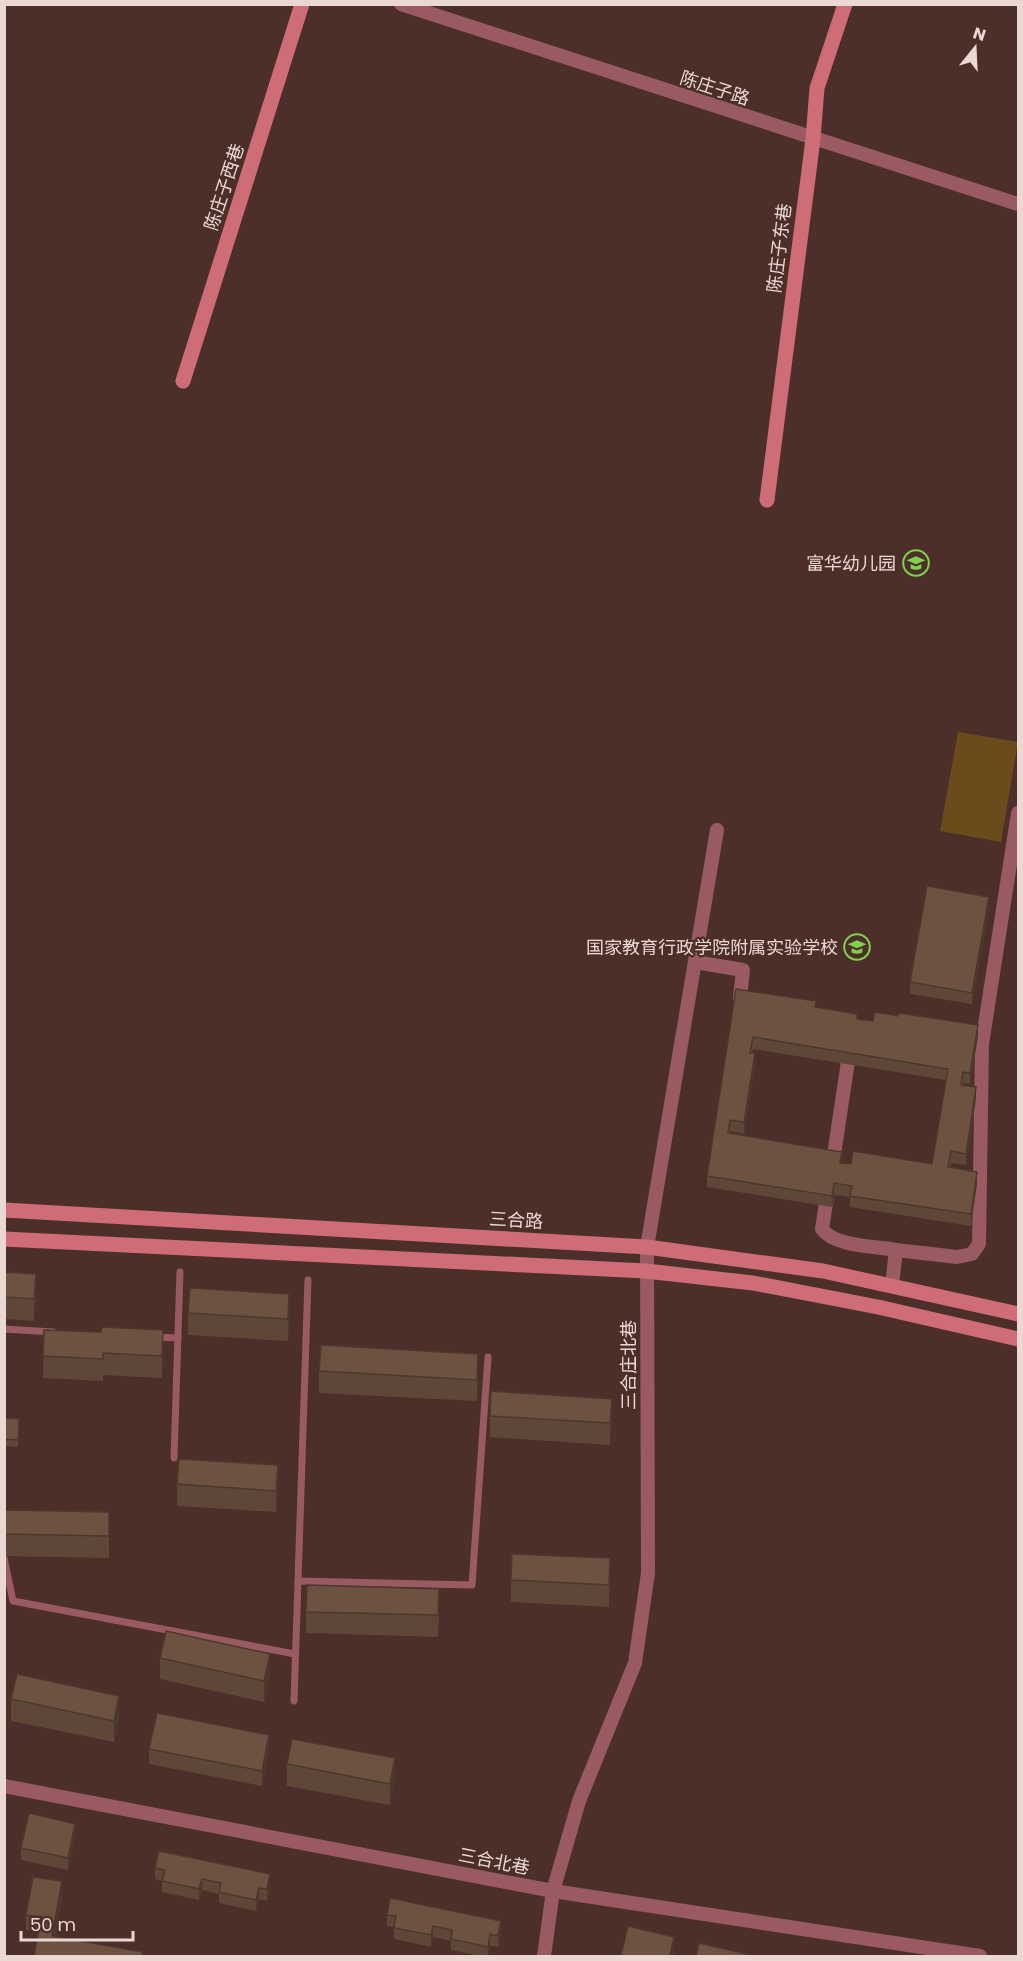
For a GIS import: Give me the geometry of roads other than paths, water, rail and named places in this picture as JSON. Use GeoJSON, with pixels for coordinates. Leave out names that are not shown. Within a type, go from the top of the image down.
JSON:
{"type":"FeatureCollection","features":[{"type":"Feature","properties":{"kind":"street","name":"陈庄子西巷"},"geometry":{"type":"LineString","coordinates":[[183,381],[302,4]]}},
{"type":"Feature","properties":{"kind":"street","name":"陈庄子路"},"geometry":{"type":"LineString","coordinates":[[401,4],[1018,204]]}},
{"type":"Feature","properties":{"kind":"street","name":"陈庄子东巷"},"geometry":{"type":"LineString","coordinates":[[767,500],[813,139],[817,88],[845,4]]}},
{"type":"Feature","properties":{"kind":"street"},"geometry":{"type":"LineString","coordinates":[[853,1028],[822,1228],[837,1240],[957,1257],[972,1254],[979,1244],[982,1044],[1018,813]]}},
{"type":"Feature","properties":{"kind":"street","name":"三合庄北巷"},"geometry":{"type":"LineString","coordinates":[[544,1956],[553,1891],[579,1801],[635,1663],[642,1624],[648,1573],[647,1247],[717,830]]}},
{"type":"Feature","properties":{"kind":"street"},"geometry":{"type":"LineString","coordinates":[[695,962],[743,970],[740,998],[763,1001]]}},
{"type":"Feature","properties":{"kind":"street","name":"三合路"},"geometry":{"type":"LineString","coordinates":[[4,1210],[647,1247],[734,1257],[892,1285],[1018,1314]]}},
{"type":"Feature","properties":{"kind":"street"},"geometry":{"type":"LineString","coordinates":[[4,1239],[646,1271],[753,1283],[878,1307],[1018,1340]]}},
{"type":"Feature","properties":{"kind":"street"},"geometry":{"type":"LineString","coordinates":[[892,1285],[896,1250]]}},
{"type":"Feature","properties":{"kind":"street","name":"三合北巷"},"geometry":{"type":"LineString","coordinates":[[4,1785],[553,1891],[980,1956]]}},
{"type":"Feature","properties":{"kind":"lane"},"geometry":{"type":"LineString","coordinates":[[174,1458],[180,1272]]}},
{"type":"Feature","properties":{"kind":"lane"},"geometry":{"type":"LineString","coordinates":[[294,1701],[308,1280]]}},
{"type":"Feature","properties":{"kind":"lane"},"geometry":{"type":"LineString","coordinates":[[4,1329],[62,1332]]}},
{"type":"Feature","properties":{"kind":"lane"},"geometry":{"type":"LineString","coordinates":[[143,1336],[178,1338]]}},
{"type":"Feature","properties":{"kind":"lane"},"geometry":{"type":"LineString","coordinates":[[298,1581],[472,1585],[488,1357]]}},
{"type":"Feature","properties":{"kind":"lane"},"geometry":{"type":"LineString","coordinates":[[4,1558],[13,1601],[296,1654]]}},
{"type":"Feature","properties":{"kind":"place","name":"富华幼儿园"},"geometry":{"type":"Point","coordinates":[916,563]}},
{"type":"Feature","properties":{"kind":"place","name":"国家教育行政学院附属实验学校"},"geometry":{"type":"Point","coordinates":[857,947]}}]}
